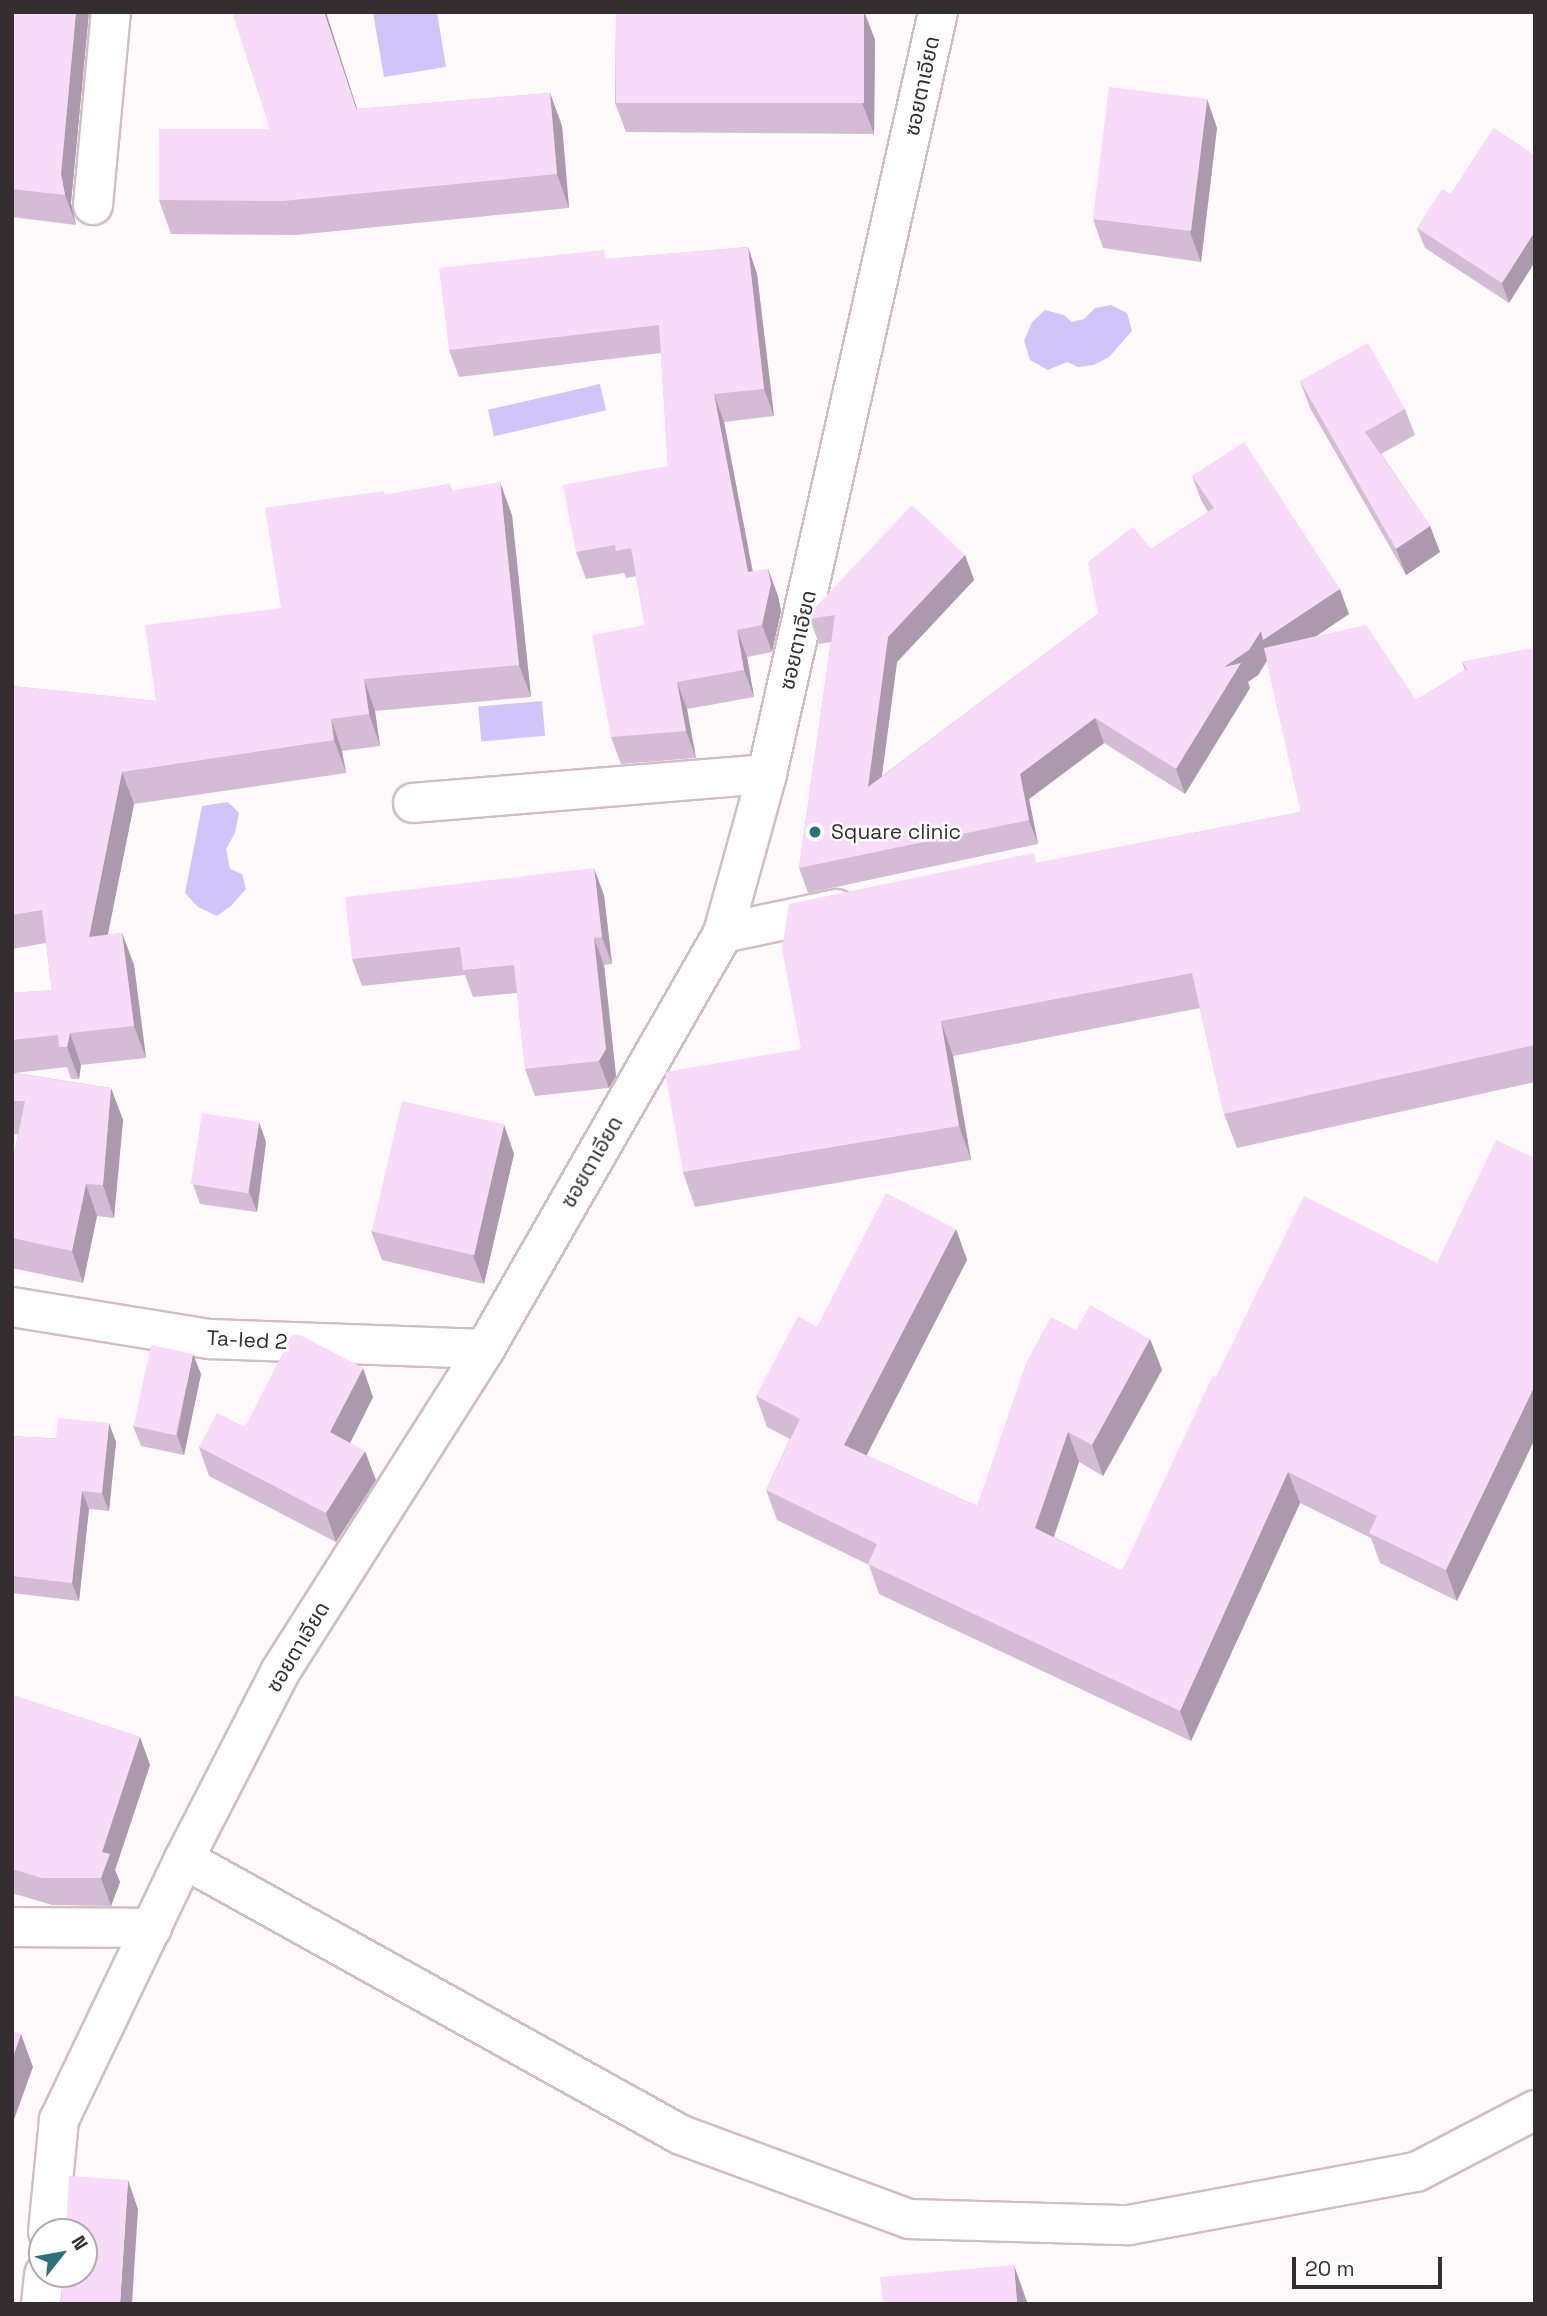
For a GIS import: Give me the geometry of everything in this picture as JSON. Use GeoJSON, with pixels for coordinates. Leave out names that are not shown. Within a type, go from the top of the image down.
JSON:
{"type":"FeatureCollection","features":[{"type":"Feature","properties":{"kind":"street"},"geometry":{"type":"LineString","coordinates":[[93,205],[111,12]]}},
{"type":"Feature","properties":{"kind":"street","name":"ซอยตาเอียด"},"geometry":{"type":"LineString","coordinates":[[49,2218],[59,2120],[184,1859],[280,1672],[485,1349],[723,933],[767,774],[938,12]]}},
{"type":"Feature","properties":{"kind":"street"},"geometry":{"type":"LineString","coordinates":[[413,803],[767,774]]}},
{"type":"Feature","properties":{"kind":"street"},"geometry":{"type":"LineString","coordinates":[[723,933],[873,902]]}},
{"type":"Feature","properties":{"kind":"street","name":"Ta-Ied 2"},"geometry":{"type":"LineString","coordinates":[[12,1307],[210,1339],[485,1349]]}},
{"type":"Feature","properties":{"kind":"street"},"geometry":{"type":"LineString","coordinates":[[184,1859],[681,2135],[909,2219],[1129,2225],[1416,2172],[1535,2110]]}},
{"type":"Feature","properties":{"kind":"street"},"geometry":{"type":"LineString","coordinates":[[12,1927],[152,1928]]}},
{"type":"Feature","properties":{"kind":"shaded area"},"geometry":{"type":"Polygon","coordinates":[[[373,12],[437,12],[446,67],[384,77],[373,12]]]}},
{"type":"Feature","properties":{"kind":"shaded area"},"geometry":{"type":"Polygon","coordinates":[[[1111,305],[1127,313],[1132,331],[1109,357],[1094,365],[1078,367],[1067,362],[1048,370],[1030,360],[1024,341],[1032,322],[1045,310],[1064,315],[1072,322],[1084,319],[1095,308],[1111,305]]]}},
{"type":"Feature","properties":{"kind":"shaded area"},"geometry":{"type":"Polygon","coordinates":[[[600,384],[606,410],[494,436],[488,410],[600,384]]]}},
{"type":"Feature","properties":{"kind":"shaded area"},"geometry":{"type":"Polygon","coordinates":[[[542,701],[545,736],[481,741],[478,707],[542,701]]]}},
{"type":"Feature","properties":{"kind":"shaded area"},"geometry":{"type":"Polygon","coordinates":[[[228,802],[239,813],[235,833],[226,849],[230,869],[242,874],[246,889],[231,906],[217,916],[198,907],[185,893],[202,806],[228,802]]]}},
{"type":"Feature","properties":{"kind":"building"},"geometry":{"type":"Polygon","coordinates":[[[12,12],[76,12],[61,174],[65,195],[12,189],[12,12]]]}},
{"type":"Feature","properties":{"kind":"building"},"geometry":{"type":"Polygon","coordinates":[[[232,12],[324,12],[356,109],[550,93],[557,174],[283,201],[159,200],[159,129],[270,129],[232,12]]]}},
{"type":"Feature","properties":{"kind":"building"},"geometry":{"type":"Polygon","coordinates":[[[616,12],[864,12],[864,103],[616,103],[616,12]]]}},
{"type":"Feature","properties":{"kind":"building"},"geometry":{"type":"Polygon","coordinates":[[[1109,87],[1207,99],[1191,231],[1093,219],[1109,87]]]}},
{"type":"Feature","properties":{"kind":"building"},"geometry":{"type":"Polygon","coordinates":[[[1494,128],[1535,155],[1535,231],[1502,283],[1417,228],[1442,189],[1451,194],[1494,128]]]}},
{"type":"Feature","properties":{"kind":"building"},"geometry":{"type":"Polygon","coordinates":[[[748,247],[764,389],[714,394],[748,572],[768,569],[771,584],[762,625],[737,630],[744,670],[677,682],[686,731],[611,737],[592,635],[645,625],[631,548],[616,551],[615,545],[576,552],[563,485],[668,466],[659,325],[449,350],[439,268],[604,250],[605,259],[748,247]]]}},
{"type":"Feature","properties":{"kind":"building"},"geometry":{"type":"Polygon","coordinates":[[[1368,343],[1405,409],[1365,432],[1430,526],[1396,549],[1300,381],[1368,343]]]}},
{"type":"Feature","properties":{"kind":"building"},"geometry":{"type":"Polygon","coordinates":[[[1244,442],[1340,589],[1263,640],[1261,631],[1249,650],[1224,667],[1241,663],[1176,769],[1095,718],[1020,774],[1029,820],[799,868],[835,615],[810,619],[811,612],[912,505],[965,555],[888,637],[868,787],[1098,614],[1088,562],[1133,527],[1151,549],[1214,508],[1192,476],[1244,442]]]}},
{"type":"Feature","properties":{"kind":"building"},"geometry":{"type":"Polygon","coordinates":[[[500,482],[519,665],[364,679],[369,714],[331,719],[334,740],[122,772],[89,937],[122,933],[134,1026],[70,1033],[67,1047],[59,1047],[58,1035],[12,1040],[12,993],[52,990],[42,910],[12,915],[12,686],[156,701],[145,625],[281,608],[265,508],[384,491],[385,495],[449,484],[451,491],[500,482]]]}},
{"type":"Feature","properties":{"kind":"building"},"geometry":{"type":"Polygon","coordinates":[[[1366,625],[1416,700],[1467,669],[1462,662],[1535,648],[1535,1045],[1224,1114],[1192,973],[941,1021],[959,1126],[683,1172],[665,1072],[801,1049],[782,949],[789,904],[1034,853],[1036,863],[1301,812],[1264,648],[1366,625]]]}},
{"type":"Feature","properties":{"kind":"building"},"geometry":{"type":"Polygon","coordinates":[[[594,868],[602,937],[594,938],[606,1049],[599,1061],[525,1069],[514,965],[463,970],[460,947],[352,959],[345,897],[594,868]]]}},
{"type":"Feature","properties":{"kind":"building"},"geometry":{"type":"Polygon","coordinates":[[[12,1073],[111,1088],[103,1185],[86,1184],[72,1251],[12,1238],[12,1165],[25,1101],[12,1101],[12,1073]]]}},
{"type":"Feature","properties":{"kind":"building"},"geometry":{"type":"Polygon","coordinates":[[[402,1101],[504,1125],[474,1255],[372,1232],[402,1101]]]}},
{"type":"Feature","properties":{"kind":"building"},"geometry":{"type":"Polygon","coordinates":[[[202,1113],[259,1122],[248,1193],[191,1184],[202,1113]]]}},
{"type":"Feature","properties":{"kind":"building"},"geometry":{"type":"Polygon","coordinates":[[[1496,1140],[1535,1158],[1535,1385],[1446,1570],[1369,1533],[1377,1516],[1288,1472],[1180,1711],[868,1564],[877,1544],[766,1490],[800,1419],[756,1396],[798,1316],[817,1327],[886,1193],[956,1229],[844,1445],[977,1506],[1027,1361],[1051,1317],[1076,1330],[1090,1305],[1150,1339],[1092,1445],[1068,1432],[1035,1528],[1122,1571],[1213,1375],[1216,1377],[1304,1196],[1437,1263],[1496,1140]]]}},
{"type":"Feature","properties":{"kind":"building"},"geometry":{"type":"Polygon","coordinates":[[[292,1335],[300,1335],[363,1368],[330,1432],[365,1451],[326,1513],[199,1447],[217,1413],[245,1427],[292,1335]]]}},
{"type":"Feature","properties":{"kind":"building"},"geometry":{"type":"Polygon","coordinates":[[[151,1345],[193,1354],[176,1435],[134,1426],[151,1345]]]}},
{"type":"Feature","properties":{"kind":"building"},"geometry":{"type":"Polygon","coordinates":[[[58,1418],[109,1423],[102,1493],[82,1491],[72,1583],[12,1576],[12,1436],[56,1439],[58,1418]]]}},
{"type":"Feature","properties":{"kind":"building"},"geometry":{"type":"Polygon","coordinates":[[[12,1695],[140,1737],[102,1852],[110,1854],[101,1878],[42,1878],[12,1869],[12,1695]]]}},
{"type":"Feature","properties":{"kind":"building"},"geometry":{"type":"Polygon","coordinates":[[[12,2031],[21,2034],[12,2059],[12,2031]]]}},
{"type":"Feature","properties":{"kind":"building"},"geometry":{"type":"Polygon","coordinates":[[[69,2176],[128,2180],[120,2304],[61,2304],[62,2288],[98,2288],[98,2218],[67,2218],[69,2176]]]}},
{"type":"Feature","properties":{"kind":"building"},"geometry":{"type":"Polygon","coordinates":[[[1014,2265],[1017,2304],[883,2304],[880,2277],[1014,2265]]]}},
{"type":"Feature","properties":{"kind":"place","name":"Square clinic"},"geometry":{"type":"Point","coordinates":[815,832]}}]}
